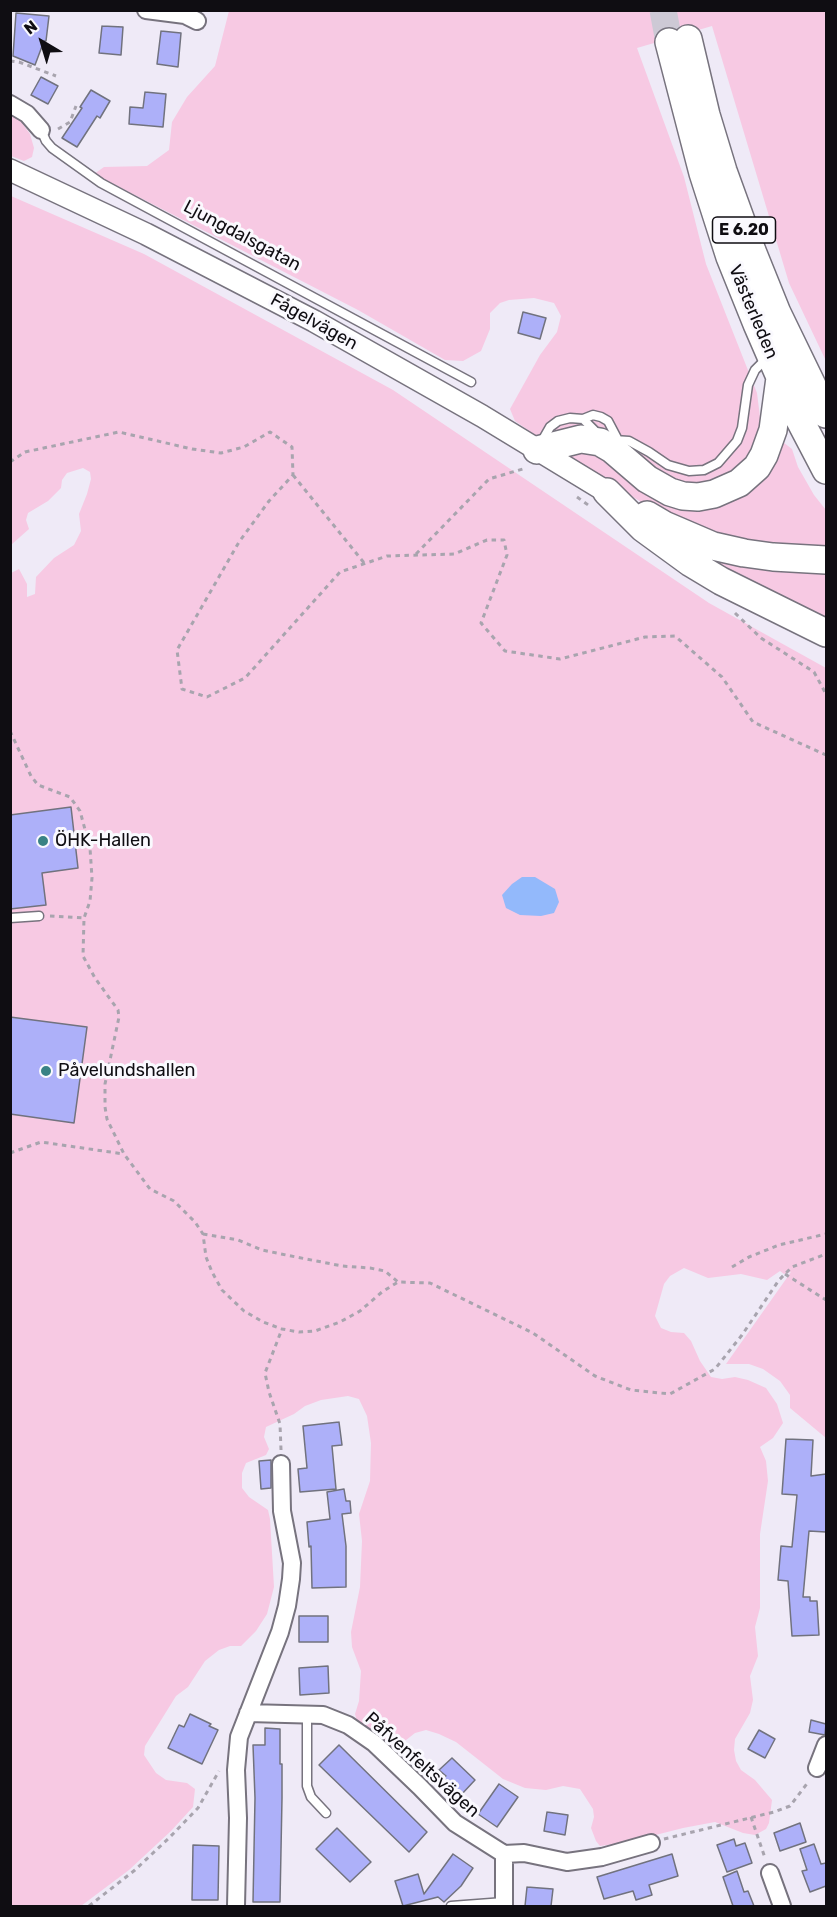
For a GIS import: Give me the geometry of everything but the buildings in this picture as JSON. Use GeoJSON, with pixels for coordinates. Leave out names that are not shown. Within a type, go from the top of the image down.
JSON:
{"type":"FeatureCollection","features":[{"type":"Feature","properties":{"kind":"highway","name":"Västerleden"},"geometry":{"type":"LineString","coordinates":[[826,414],[777,313],[752,251],[723,171],[706,114],[678,40],[703,173],[715,214],[730,257],[775,366],[826,470]]}},
{"type":"Feature","properties":{"kind":"highway"},"geometry":{"type":"LineString","coordinates":[[535,458],[580,439],[609,441],[612,449],[647,479],[670,492],[698,497],[728,489],[739,483],[757,467],[769,445],[773,430],[775,366]]}},
{"type":"Feature","properties":{"kind":"highway"},"geometry":{"type":"LineString","coordinates":[[599,500],[713,546],[773,557],[826,560]]}},
{"type":"Feature","properties":{"kind":"highway"},"geometry":{"type":"LineString","coordinates":[[599,500],[721,581],[826,633]]}},
{"type":"Feature","properties":{"kind":"street"},"geometry":{"type":"LineString","coordinates":[[146,10],[185,15],[197,21]]}},
{"type":"Feature","properties":{"kind":"street","name":"Ljungdalsgatan"},"geometry":{"type":"LineString","coordinates":[[10,104],[27,114],[41,130]]}},
{"type":"Feature","properties":{"kind":"street","name":"Fågelvägen"},"geometry":{"type":"LineString","coordinates":[[10,170],[146,234],[304,316],[435,389],[599,500]]}},
{"type":"Feature","properties":{"kind":"street"},"geometry":{"type":"LineString","coordinates":[[236,1906],[236,1760],[239,1737],[280,1632],[291,1579],[292,1563],[282,1511],[281,1464]]}},
{"type":"Feature","properties":{"kind":"street","name":"Påfvenfeltsvägen"},"geometry":{"type":"LineString","coordinates":[[248,1713],[308,1714],[333,1717],[358,1730],[420,1786],[455,1823],[504,1854]]}},
{"type":"Feature","properties":{"kind":"street"},"geometry":{"type":"LineString","coordinates":[[817,1768],[826,1745]]}},
{"type":"Feature","properties":{"kind":"street"},"geometry":{"type":"LineString","coordinates":[[504,1904],[504,1854],[524,1853],[567,1862],[591,1860],[651,1843]]}},
{"type":"Feature","properties":{"kind":"street"},"geometry":{"type":"LineString","coordinates":[[770,1873],[782,1906]]}},
{"type":"Feature","properties":{"kind":"lane","name":"Ljungdalsgatan"},"geometry":{"type":"LineString","coordinates":[[41,130],[52,148],[101,183],[471,382]]}},
{"type":"Feature","properties":{"kind":"lane"},"geometry":{"type":"LineString","coordinates":[[583,420],[592,415],[608,422],[609,441]]}},
{"type":"Feature","properties":{"kind":"lane"},"geometry":{"type":"LineString","coordinates":[[535,458],[550,427],[558,421],[570,418],[583,420],[609,441]]}},
{"type":"Feature","properties":{"kind":"lane"},"geometry":{"type":"LineString","coordinates":[[10,918],[39,916]]}},
{"type":"Feature","properties":{"kind":"lane"},"geometry":{"type":"LineString","coordinates":[[308,1714],[307,1786],[311,1797],[326,1813]]}},
{"type":"Feature","properties":{"kind":"lane"},"geometry":{"type":"LineString","coordinates":[[451,1906],[504,1904]]}},
{"type":"Feature","properties":{"kind":"path"},"geometry":{"type":"LineString","coordinates":[[10,62],[19,62],[56,76]]}},
{"type":"Feature","properties":{"kind":"path"},"geometry":{"type":"LineString","coordinates":[[58,129],[70,122],[76,106]]}},
{"type":"Feature","properties":{"kind":"path"},"geometry":{"type":"LineString","coordinates":[[10,462],[25,452],[119,432],[192,449],[221,453],[244,447],[270,432],[292,447],[293,476],[365,564]]}},
{"type":"Feature","properties":{"kind":"path"},"geometry":{"type":"LineString","coordinates":[[415,555],[489,479],[535,458]]}},
{"type":"Feature","properties":{"kind":"path"},"geometry":{"type":"LineString","coordinates":[[293,476],[269,501],[239,542],[177,650],[182,689],[207,697],[245,678],[340,572],[387,556],[454,554],[487,540],[504,540],[507,555],[481,623],[505,651],[560,659],[645,637],[675,636],[722,677],[753,722],[826,755]]}},
{"type":"Feature","properties":{"kind":"path"},"geometry":{"type":"LineString","coordinates":[[572,494],[599,500]]}},
{"type":"Feature","properties":{"kind":"path"},"geometry":{"type":"LineString","coordinates":[[727,606],[761,638],[814,672],[826,694]]}},
{"type":"Feature","properties":{"kind":"path"},"geometry":{"type":"LineString","coordinates":[[10,731],[31,776],[38,784],[69,797],[80,811],[90,848],[92,878],[90,901],[84,918],[83,956],[95,978],[118,1010],[105,1084],[104,1100],[107,1119],[124,1154],[150,1190],[179,1205],[203,1234],[206,1257],[222,1290],[244,1311],[263,1322],[282,1329],[315,1331],[340,1322],[360,1311],[382,1292],[399,1282],[430,1283],[533,1333],[595,1376],[631,1390],[670,1394],[716,1369],[779,1280],[792,1267],[826,1254]]}},
{"type":"Feature","properties":{"kind":"path"},"geometry":{"type":"LineString","coordinates":[[39,916],[84,918]]}},
{"type":"Feature","properties":{"kind":"path"},"geometry":{"type":"LineString","coordinates":[[10,1153],[41,1142],[124,1154]]}},
{"type":"Feature","properties":{"kind":"path"},"geometry":{"type":"LineString","coordinates":[[203,1234],[238,1240],[262,1250],[342,1266],[370,1268],[385,1272],[399,1282]]}},
{"type":"Feature","properties":{"kind":"path"},"geometry":{"type":"LineString","coordinates":[[732,1267],[772,1247],[826,1234]]}},
{"type":"Feature","properties":{"kind":"path"},"geometry":{"type":"LineString","coordinates":[[785,1274],[826,1300]]}},
{"type":"Feature","properties":{"kind":"path"},"geometry":{"type":"LineString","coordinates":[[281,1464],[282,1434],[265,1373],[282,1329]]}},
{"type":"Feature","properties":{"kind":"path"},"geometry":{"type":"LineString","coordinates":[[89,1906],[135,1870],[198,1808],[222,1764]]}},
{"type":"Feature","properties":{"kind":"path"},"geometry":{"type":"LineString","coordinates":[[651,1843],[790,1806],[817,1768]]}},
{"type":"Feature","properties":{"kind":"path"},"geometry":{"type":"LineString","coordinates":[[751,1817],[770,1873]]}},
{"type":"Feature","properties":{"kind":"shaded area"},"geometry":{"type":"Polygon","coordinates":[[[229,11],[826,11],[826,361],[789,283],[712,26],[637,48],[684,177],[706,264],[757,393],[761,425],[756,453],[744,467],[708,488],[662,479],[620,440],[602,428],[582,427],[541,439],[515,421],[510,409],[540,355],[557,332],[561,316],[554,303],[534,298],[500,303],[490,313],[490,329],[481,351],[463,361],[445,360],[358,310],[94,174],[104,167],[147,166],[169,150],[172,122],[187,97],[215,66],[229,11]]]}},
{"type":"Feature","properties":{"kind":"shaded area"},"geometry":{"type":"Polygon","coordinates":[[[11,115],[19,119],[30,134],[34,148],[32,157],[24,161],[11,156],[11,115]]]}},
{"type":"Feature","properties":{"kind":"shaded area"},"geometry":{"type":"Polygon","coordinates":[[[11,196],[144,254],[393,390],[709,603],[826,668],[826,1438],[790,1408],[790,1395],[780,1381],[763,1369],[749,1364],[726,1364],[791,1272],[784,1274],[780,1271],[767,1280],[741,1274],[708,1278],[684,1268],[670,1276],[664,1284],[655,1316],[661,1328],[684,1333],[711,1377],[722,1379],[735,1377],[766,1388],[777,1404],[783,1423],[773,1438],[760,1447],[766,1461],[768,1481],[760,1534],[760,1608],[755,1627],[758,1656],[750,1676],[753,1700],[750,1713],[735,1739],[734,1750],[741,1770],[755,1780],[772,1800],[769,1823],[766,1829],[755,1835],[743,1833],[715,1822],[628,1842],[600,1846],[591,1828],[594,1817],[593,1809],[580,1789],[563,1786],[546,1790],[525,1788],[503,1779],[456,1742],[426,1730],[415,1733],[396,1748],[387,1747],[357,1721],[355,1714],[359,1701],[361,1671],[352,1647],[351,1632],[360,1587],[362,1541],[359,1514],[370,1481],[371,1443],[367,1416],[359,1399],[348,1396],[321,1400],[305,1406],[294,1414],[266,1427],[264,1437],[269,1449],[266,1455],[246,1463],[242,1473],[242,1488],[249,1497],[268,1510],[270,1519],[274,1587],[267,1614],[256,1631],[241,1646],[230,1646],[219,1650],[205,1661],[188,1687],[176,1696],[145,1746],[144,1755],[156,1773],[166,1780],[187,1783],[195,1789],[193,1807],[129,1870],[81,1906],[11,1906],[11,573],[19,569],[27,584],[27,597],[35,594],[36,577],[54,558],[74,545],[81,531],[79,514],[91,479],[90,472],[83,468],[67,473],[62,480],[61,488],[48,501],[28,513],[26,520],[29,529],[11,545],[11,196]]]}},
{"type":"Feature","properties":{"kind":"shaded area"},"geometry":{"type":"Polygon","coordinates":[[[779,439],[792,449],[798,467],[814,495],[826,510],[826,551],[744,545],[648,506],[566,457],[576,452],[600,453],[696,509],[779,439]]]}},
{"type":"Feature","properties":{"kind":"shaded area"},"geometry":{"type":"Polygon","coordinates":[[[693,555],[723,559],[772,572],[826,573],[826,623],[693,555]]]}},
{"type":"Feature","properties":{"kind":"water"},"geometry":{"type":"Polygon","coordinates":[[[522,877],[535,877],[555,889],[559,902],[554,913],[541,916],[520,915],[506,908],[502,895],[522,877]]]}},
{"type":"Feature","properties":{"kind":"tunnel"},"geometry":{"type":"LineString","coordinates":[[663,10],[669,42]]}},
{"type":"Feature","properties":{"kind":"place","name":"ÖHK-Hallen"},"geometry":{"type":"Point","coordinates":[43,841]}},
{"type":"Feature","properties":{"kind":"place","name":"Påvelundshallen"},"geometry":{"type":"Point","coordinates":[46,1071]}}]}
